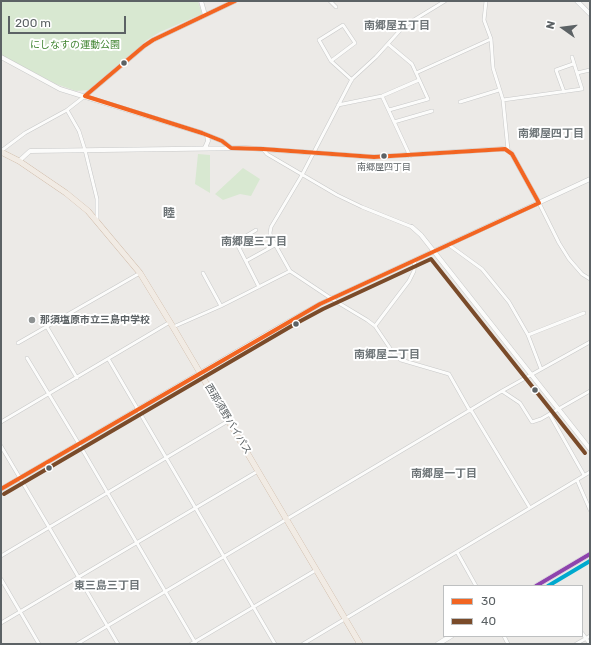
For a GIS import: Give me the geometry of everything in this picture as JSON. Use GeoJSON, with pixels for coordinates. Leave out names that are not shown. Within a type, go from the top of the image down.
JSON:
{"type":"FeatureCollection","features":[{"type":"Feature","properties":{"kind":"highway","name":"西那須野バイパス"},"geometry":{"type":"LineString","coordinates":[[1,152],[19,161],[66,193],[88,211],[140,273],[360,644]]}},
{"type":"Feature","properties":{"kind":"main road"},"geometry":{"type":"LineString","coordinates":[[542,584],[590,554]]}},
{"type":"Feature","properties":{"kind":"main road"},"geometry":{"type":"LineString","coordinates":[[438,644],[449,637]]}},
{"type":"Feature","properties":{"kind":"street"},"geometry":{"type":"LineString","coordinates":[[202,1],[205,14]]}},
{"type":"Feature","properties":{"kind":"street"},"geometry":{"type":"LineString","coordinates":[[1,152],[25,134],[67,110],[153,40],[228,3],[235,1]]}},
{"type":"Feature","properties":{"kind":"street"},"geometry":{"type":"LineString","coordinates":[[330,1],[336,7]]}},
{"type":"Feature","properties":{"kind":"street"},"geometry":{"type":"LineString","coordinates":[[445,1],[404,26],[352,80],[302,175],[271,227],[271,237],[290,271],[332,299],[358,313],[375,326],[394,354],[401,360],[449,374],[530,508]]}},
{"type":"Feature","properties":{"kind":"street"},"geometry":{"type":"LineString","coordinates":[[486,1],[484,20],[490,39],[493,68],[503,100],[508,150],[512,154],[569,259],[582,274],[590,279]]}},
{"type":"Feature","properties":{"kind":"street"},"geometry":{"type":"LineString","coordinates":[[577,1],[590,14]]}},
{"type":"Feature","properties":{"kind":"street"},"geometry":{"type":"LineString","coordinates":[[331,60],[356,43],[343,25],[319,40],[331,60],[352,80]]}},
{"type":"Feature","properties":{"kind":"street"},"geometry":{"type":"LineString","coordinates":[[416,73],[490,39]]}},
{"type":"Feature","properties":{"kind":"street"},"geometry":{"type":"LineString","coordinates":[[388,44],[412,64],[428,99],[389,110]]}},
{"type":"Feature","properties":{"kind":"street"},"geometry":{"type":"LineString","coordinates":[[1,57],[54,86],[207,135],[222,141],[231,148]]}},
{"type":"Feature","properties":{"kind":"street"},"geometry":{"type":"LineString","coordinates":[[503,100],[582,89],[572,57]]}},
{"type":"Feature","properties":{"kind":"street"},"geometry":{"type":"LineString","coordinates":[[564,92],[556,70],[573,64]]}},
{"type":"Feature","properties":{"kind":"street"},"geometry":{"type":"LineString","coordinates":[[577,73],[590,70]]}},
{"type":"Feature","properties":{"kind":"street"},"geometry":{"type":"LineString","coordinates":[[338,106],[382,96],[419,80]]}},
{"type":"Feature","properties":{"kind":"street"},"geometry":{"type":"LineString","coordinates":[[460,102],[499,90]]}},
{"type":"Feature","properties":{"kind":"street"},"geometry":{"type":"LineString","coordinates":[[382,96],[410,156]]}},
{"type":"Feature","properties":{"kind":"street"},"geometry":{"type":"LineString","coordinates":[[67,110],[79,131],[85,150],[98,199],[97,221]]}},
{"type":"Feature","properties":{"kind":"street"},"geometry":{"type":"LineString","coordinates":[[394,122],[432,111]]}},
{"type":"Feature","properties":{"kind":"street"},"geometry":{"type":"LineString","coordinates":[[205,148],[208,141],[207,135]]}},
{"type":"Feature","properties":{"kind":"street"},"geometry":{"type":"LineString","coordinates":[[19,161],[30,151],[231,148],[374,157],[410,156],[500,149],[508,150]]}},
{"type":"Feature","properties":{"kind":"street"},"geometry":{"type":"LineString","coordinates":[[263,149],[267,154],[338,195],[362,207],[412,227],[418,232],[590,449]]}},
{"type":"Feature","properties":{"kind":"street"},"geometry":{"type":"LineString","coordinates":[[1,489],[273,330],[332,299],[590,179]]}},
{"type":"Feature","properties":{"kind":"street"},"geometry":{"type":"LineString","coordinates":[[256,230],[236,242],[259,287]]}},
{"type":"Feature","properties":{"kind":"street"},"geometry":{"type":"LineString","coordinates":[[246,261],[275,245]]}},
{"type":"Feature","properties":{"kind":"street"},"geometry":{"type":"LineString","coordinates":[[449,245],[482,269],[509,302],[528,335],[541,369]]}},
{"type":"Feature","properties":{"kind":"street"},"geometry":{"type":"LineString","coordinates":[[375,326],[409,281],[414,271],[415,260]]}},
{"type":"Feature","properties":{"kind":"street"},"geometry":{"type":"LineString","coordinates":[[1,422],[172,325],[221,306],[290,271]]}},
{"type":"Feature","properties":{"kind":"street"},"geometry":{"type":"LineString","coordinates":[[18,344],[140,273]]}},
{"type":"Feature","properties":{"kind":"street"},"geometry":{"type":"LineString","coordinates":[[203,274],[221,306]]}},
{"type":"Feature","properties":{"kind":"street"},"geometry":{"type":"LineString","coordinates":[[528,335],[584,313]]}},
{"type":"Feature","properties":{"kind":"street"},"geometry":{"type":"LineString","coordinates":[[47,327],[77,378]]}},
{"type":"Feature","properties":{"kind":"street"},"geometry":{"type":"LineString","coordinates":[[77,644],[502,391],[590,342]]}},
{"type":"Feature","properties":{"kind":"street"},"geometry":{"type":"LineString","coordinates":[[27,358],[50,394],[195,643]]}},
{"type":"Feature","properties":{"kind":"street"},"geometry":{"type":"LineString","coordinates":[[109,360],[275,644]]}},
{"type":"Feature","properties":{"kind":"street"},"geometry":{"type":"LineString","coordinates":[[502,391],[520,403],[532,422],[536,422],[550,415],[590,391]]}},
{"type":"Feature","properties":{"kind":"street"},"geometry":{"type":"LineString","coordinates":[[550,415],[584,475]]}},
{"type":"Feature","properties":{"kind":"street"},"geometry":{"type":"LineString","coordinates":[[1,556],[228,421]]}},
{"type":"Feature","properties":{"kind":"street"},"geometry":{"type":"LineString","coordinates":[[1,446],[118,644]]}},
{"type":"Feature","properties":{"kind":"street"},"geometry":{"type":"LineString","coordinates":[[1,623],[258,471]]}},
{"type":"Feature","properties":{"kind":"street"},"geometry":{"type":"LineString","coordinates":[[303,644],[590,472]]}},
{"type":"Feature","properties":{"kind":"street"},"geometry":{"type":"LineString","coordinates":[[577,480],[590,510]]}},
{"type":"Feature","properties":{"kind":"street"},"geometry":{"type":"LineString","coordinates":[[457,552],[475,585]]}},
{"type":"Feature","properties":{"kind":"street"},"geometry":{"type":"LineString","coordinates":[[191,644],[316,570]]}},
{"type":"Feature","properties":{"kind":"street"},"geometry":{"type":"LineString","coordinates":[[1,579],[39,644]]}},
{"type":"Feature","properties":{"kind":"street"},"geometry":{"type":"LineString","coordinates":[[583,634],[590,644]]}},
{"type":"Feature","properties":{"kind":"street"},"geometry":{"type":"LineString","coordinates":[[576,644],[590,636]]}},
{"type":"Feature","properties":{"kind":"street"},"geometry":{"type":"LineString","coordinates":[[84,640],[87,644]]}},
{"type":"Feature","properties":{"kind":"green space","name":"にしなすの運動公園"},"geometry":{"type":"Polygon","coordinates":[[[1,1],[198,1],[202,14],[160,32],[147,40],[88,90],[76,91],[56,84],[1,55],[1,1]]]}},
{"type":"Feature","properties":{"kind":"green space"},"geometry":{"type":"Polygon","coordinates":[[[198,154],[210,155],[210,193],[195,184],[198,154]]]}},
{"type":"Feature","properties":{"kind":"green space"},"geometry":{"type":"Polygon","coordinates":[[[243,168],[260,179],[251,196],[240,194],[223,200],[215,194],[243,168]]]}},
{"type":"Feature","properties":{"kind":"transit line","name":"30"},"geometry":{"type":"LineString","coordinates":[[85,96],[153,40],[235,1]]}},
{"type":"Feature","properties":{"kind":"transit line","name":"30"},"geometry":{"type":"LineString","coordinates":[[1,489],[320,304],[539,203],[512,154],[505,149],[374,157],[231,148],[222,141],[202,133],[85,96]]}},
{"type":"Feature","properties":{"kind":"transit line","name":"40"},"geometry":{"type":"LineString","coordinates":[[4,494],[295,324],[323,309],[431,259],[585,453]]}},
{"type":"Feature","properties":{"kind":"transit line"},"geometry":{"type":"LineString","coordinates":[[538,585],[590,554]]}},
{"type":"Feature","properties":{"kind":"transit line"},"geometry":{"type":"LineString","coordinates":[[550,585],[590,561]]}},
{"type":"Feature","properties":{"kind":"place","name":"南郷屋四丁目"},"geometry":{"type":"Point","coordinates":[384,156]}},
{"type":"Feature","properties":{"kind":"place","name":"那須塩原市立三島中学校"},"geometry":{"type":"Point","coordinates":[32,320]}},
{"type":"Feature","properties":{"kind":"district","name":"南郷屋五丁目"},"geometry":{"type":"Point","coordinates":[397,26]}},
{"type":"Feature","properties":{"kind":"district","name":"南郷屋四丁目"},"geometry":{"type":"Point","coordinates":[551,134]}},
{"type":"Feature","properties":{"kind":"district","name":"睦"},"geometry":{"type":"Point","coordinates":[169,214]}},
{"type":"Feature","properties":{"kind":"district","name":"南郷屋三丁目"},"geometry":{"type":"Point","coordinates":[254,242]}},
{"type":"Feature","properties":{"kind":"district","name":"南郷屋二丁目"},"geometry":{"type":"Point","coordinates":[387,355]}},
{"type":"Feature","properties":{"kind":"district","name":"南郷屋一丁目"},"geometry":{"type":"Point","coordinates":[444,474]}},
{"type":"Feature","properties":{"kind":"district","name":"東三島三丁目"},"geometry":{"type":"Point","coordinates":[107,586]}}]}
